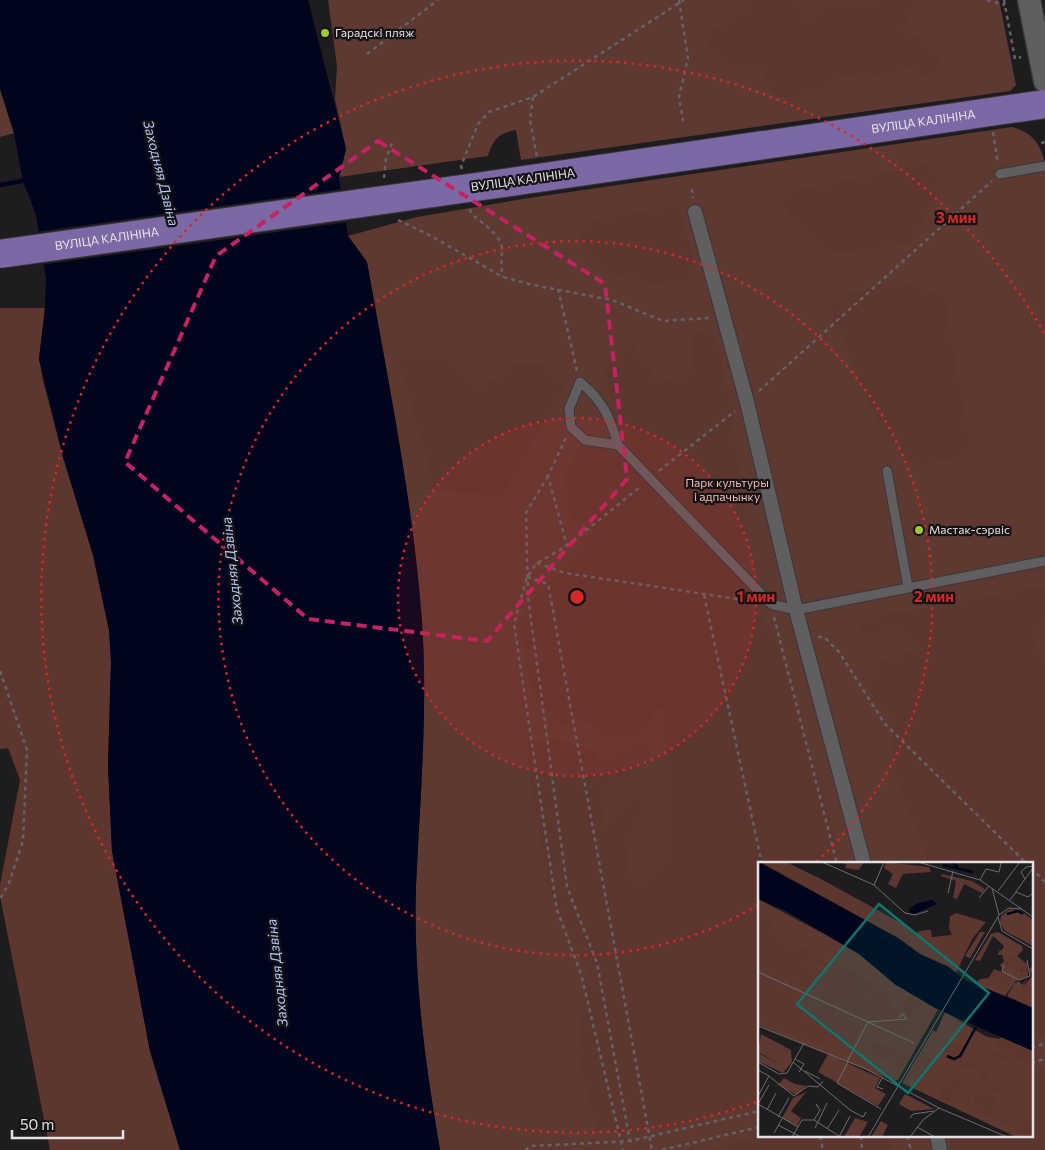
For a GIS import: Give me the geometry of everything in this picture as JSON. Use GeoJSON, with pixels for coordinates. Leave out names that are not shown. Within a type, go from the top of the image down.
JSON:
{"type":"FeatureCollection","features":[{"type":"Feature","properties":{"kind":"main road","name":"ВУЛІЦА КАЛІНІНА"},"geometry":{"type":"LineString","coordinates":[[0,254],[1045,104]]}},
{"type":"Feature","properties":{"kind":"street"},"geometry":{"type":"LineString","coordinates":[[1030,0],[1045,80]]}},
{"type":"Feature","properties":{"kind":"street"},"geometry":{"type":"LineString","coordinates":[[695,212],[747,402],[796,610],[863,862]]}},
{"type":"Feature","properties":{"kind":"lane"},"geometry":{"type":"LineString","coordinates":[[1000,174],[1045,166]]}},
{"type":"Feature","properties":{"kind":"lane"},"geometry":{"type":"LineString","coordinates":[[618,445],[585,440],[571,427],[569,409],[580,382],[597,396],[611,422],[618,445],[770,604],[796,610],[1045,561]]}},
{"type":"Feature","properties":{"kind":"lane"},"geometry":{"type":"LineString","coordinates":[[888,471],[908,587]]}},
{"type":"Feature","properties":{"kind":"path"},"geometry":{"type":"LineString","coordinates":[[367,54],[438,0]]}},
{"type":"Feature","properties":{"kind":"path"},"geometry":{"type":"LineString","coordinates":[[508,105],[533,97],[684,0]]}},
{"type":"Feature","properties":{"kind":"path"},"geometry":{"type":"LineString","coordinates":[[987,0],[1005,5]]}},
{"type":"Feature","properties":{"kind":"path"},"geometry":{"type":"LineString","coordinates":[[1004,0],[1015,59]]}},
{"type":"Feature","properties":{"kind":"path"},"geometry":{"type":"LineString","coordinates":[[680,2],[688,58],[679,97],[682,121]]}},
{"type":"Feature","properties":{"kind":"path"},"geometry":{"type":"LineString","coordinates":[[533,97],[530,120],[537,156]]}},
{"type":"Feature","properties":{"kind":"path"},"geometry":{"type":"LineString","coordinates":[[384,182],[386,158],[393,140]]}},
{"type":"Feature","properties":{"kind":"path"},"geometry":{"type":"LineString","coordinates":[[1041,143],[1045,142]]}},
{"type":"Feature","properties":{"kind":"path"},"geometry":{"type":"LineString","coordinates":[[623,1150],[581,974],[557,910],[514,624],[527,577],[536,563],[567,546],[747,402],[977,194]]}},
{"type":"Feature","properties":{"kind":"path"},"geometry":{"type":"LineString","coordinates":[[393,214],[398,220],[431,236],[503,277],[533,285],[612,300],[663,321],[723,317]]}},
{"type":"Feature","properties":{"kind":"path"},"geometry":{"type":"LineString","coordinates":[[558,289],[580,382]]}},
{"type":"Feature","properties":{"kind":"path"},"geometry":{"type":"LineString","coordinates":[[571,427],[548,476],[526,513],[527,577],[567,887],[597,963],[630,1141]]}},
{"type":"Feature","properties":{"kind":"path"},"geometry":{"type":"LineString","coordinates":[[548,476],[567,546]]}},
{"type":"Feature","properties":{"kind":"path"},"geometry":{"type":"LineString","coordinates":[[536,563],[565,573],[770,604],[836,862]]}},
{"type":"Feature","properties":{"kind":"path"},"geometry":{"type":"LineString","coordinates":[[527,577],[548,584],[651,1136],[652,1150]]}},
{"type":"Feature","properties":{"kind":"path"},"geometry":{"type":"LineString","coordinates":[[704,595],[762,862]]}},
{"type":"Feature","properties":{"kind":"path"},"geometry":{"type":"LineString","coordinates":[[804,638],[824,636],[839,652],[885,724],[1025,862]]}},
{"type":"Feature","properties":{"kind":"path"},"geometry":{"type":"LineString","coordinates":[[0,671],[26,750],[23,841],[9,883],[0,899]]}},
{"type":"Feature","properties":{"kind":"path"},"geometry":{"type":"LineString","coordinates":[[1032,869],[1045,882]]}},
{"type":"Feature","properties":{"kind":"path"},"geometry":{"type":"LineString","coordinates":[[1032,1047],[1045,1044]]}},
{"type":"Feature","properties":{"kind":"path"},"geometry":{"type":"LineString","coordinates":[[1032,1063],[1045,1059]]}},
{"type":"Feature","properties":{"kind":"path"},"geometry":{"type":"LineString","coordinates":[[525,1150],[531,1146],[622,1143],[758,1111]]}},
{"type":"Feature","properties":{"kind":"path"},"geometry":{"type":"LineString","coordinates":[[662,1150],[758,1127]]}},
{"type":"Feature","properties":{"kind":"highlighted area"},"geometry":{"type":"Polygon","coordinates":[[[378,141],[605,284],[627,479],[487,641],[308,619],[125,462],[216,256],[378,141]]]}},
{"type":"Feature","properties":{"kind":"green space"},"geometry":{"type":"Polygon","coordinates":[[[328,0],[999,0],[1016,85],[1010,91],[521,160],[516,130],[501,135],[494,141],[488,156],[339,177],[346,149],[335,99],[337,66],[328,0]]]}},
{"type":"Feature","properties":{"kind":"green space"},"geometry":{"type":"Polygon","coordinates":[[[751,0],[797,0],[800,6],[801,20],[819,15],[830,0],[874,3],[878,0],[912,0],[914,8],[901,29],[932,44],[943,68],[932,79],[907,68],[865,79],[841,74],[819,94],[778,98],[757,64],[722,64],[703,35],[751,8],[751,0]]]}},
{"type":"Feature","properties":{"kind":"green space"},"geometry":{"type":"Polygon","coordinates":[[[0,89],[14,133],[0,137],[0,89]]]}},
{"type":"Feature","properties":{"kind":"green space","name":"Парк культуры і адпачынку"},"geometry":{"type":"Polygon","coordinates":[[[1012,127],[1025,132],[1038,145],[1045,164],[1045,1150],[440,1150],[429,1085],[416,953],[416,886],[423,754],[424,688],[424,655],[418,577],[399,441],[367,262],[348,236],[417,217],[529,198],[1012,127]]]}},
{"type":"Feature","properties":{"kind":"green space"},"geometry":{"type":"Polygon","coordinates":[[[928,164],[947,182],[909,244],[824,254],[774,196],[928,164]]]}},
{"type":"Feature","properties":{"kind":"green space"},"geometry":{"type":"Polygon","coordinates":[[[680,206],[695,274],[682,289],[604,272],[578,240],[590,221],[680,206]]]}},
{"type":"Feature","properties":{"kind":"green space"},"geometry":{"type":"Polygon","coordinates":[[[898,280],[944,296],[971,452],[918,467],[880,428],[828,301],[898,280]]]}},
{"type":"Feature","properties":{"kind":"green space"},"geometry":{"type":"Polygon","coordinates":[[[0,308],[45,308],[39,359],[43,381],[63,457],[93,555],[109,630],[111,661],[108,766],[112,851],[150,1051],[180,1150],[50,1150],[0,896],[0,885],[20,780],[8,748],[0,749],[0,308]]]}},
{"type":"Feature","properties":{"kind":"green space"},"geometry":{"type":"Polygon","coordinates":[[[704,332],[717,339],[730,406],[743,499],[753,607],[774,635],[843,862],[758,862],[758,1104],[636,1135],[597,1129],[578,1052],[587,970],[547,881],[526,743],[558,739],[595,752],[597,766],[640,743],[652,754],[633,775],[608,777],[604,827],[637,796],[649,809],[632,829],[626,873],[641,886],[666,861],[666,709],[656,709],[640,734],[609,737],[577,715],[564,726],[536,699],[518,624],[539,592],[568,565],[596,530],[587,519],[574,526],[564,476],[582,445],[612,450],[626,444],[611,409],[605,368],[616,353],[633,344],[659,384],[692,374],[691,334],[704,332]]]}},
{"type":"Feature","properties":{"kind":"green space"},"geometry":{"type":"Polygon","coordinates":[[[447,359],[480,389],[516,364],[545,365],[564,386],[502,495],[435,490],[399,360],[447,359]]]}},
{"type":"Feature","properties":{"kind":"green space"},"geometry":{"type":"Polygon","coordinates":[[[1045,587],[1045,615],[1032,638],[1045,659],[1045,1035],[1032,1038],[1032,862],[928,862],[890,760],[896,723],[869,691],[875,664],[920,650],[899,629],[859,634],[863,619],[1045,587]]]}},
{"type":"Feature","properties":{"kind":"green space"},"geometry":{"type":"Polygon","coordinates":[[[1045,1067],[1045,1150],[952,1150],[949,1138],[1032,1138],[1032,1071],[1045,1067]]]}},
{"type":"Feature","properties":{"kind":"green space"},"geometry":{"type":"Polygon","coordinates":[[[758,1137],[888,1138],[891,1150],[708,1150],[758,1137]]]}},
{"type":"Feature","properties":{"kind":"water","name":"Заходняя Дзвіна"},"geometry":{"type":"Polygon","coordinates":[[[0,0],[308,0],[346,149],[339,178],[348,236],[367,262],[413,531],[424,655],[423,754],[416,886],[416,953],[425,1052],[440,1150],[180,1150],[150,1051],[112,851],[108,766],[111,661],[109,630],[93,555],[63,457],[39,359],[45,308],[46,278],[36,215],[23,181],[14,133],[0,89],[0,0]]]}},
{"type":"Feature","properties":{"kind":"pier"},"geometry":{"type":"Polygon","coordinates":[[[343,189],[348,222],[41,265],[36,232],[343,189]]]}},
{"type":"Feature","properties":{"kind":"waterway"},"geometry":{"type":"LineString","coordinates":[[0,185],[28,180]]}},
{"type":"Feature","properties":{"kind":"place","name":"Гарадскі пляж"},"geometry":{"type":"Point","coordinates":[325,33]}},
{"type":"Feature","properties":{"kind":"place","name":"Мастак-сэрвіс"},"geometry":{"type":"Point","coordinates":[919,530]}}]}
